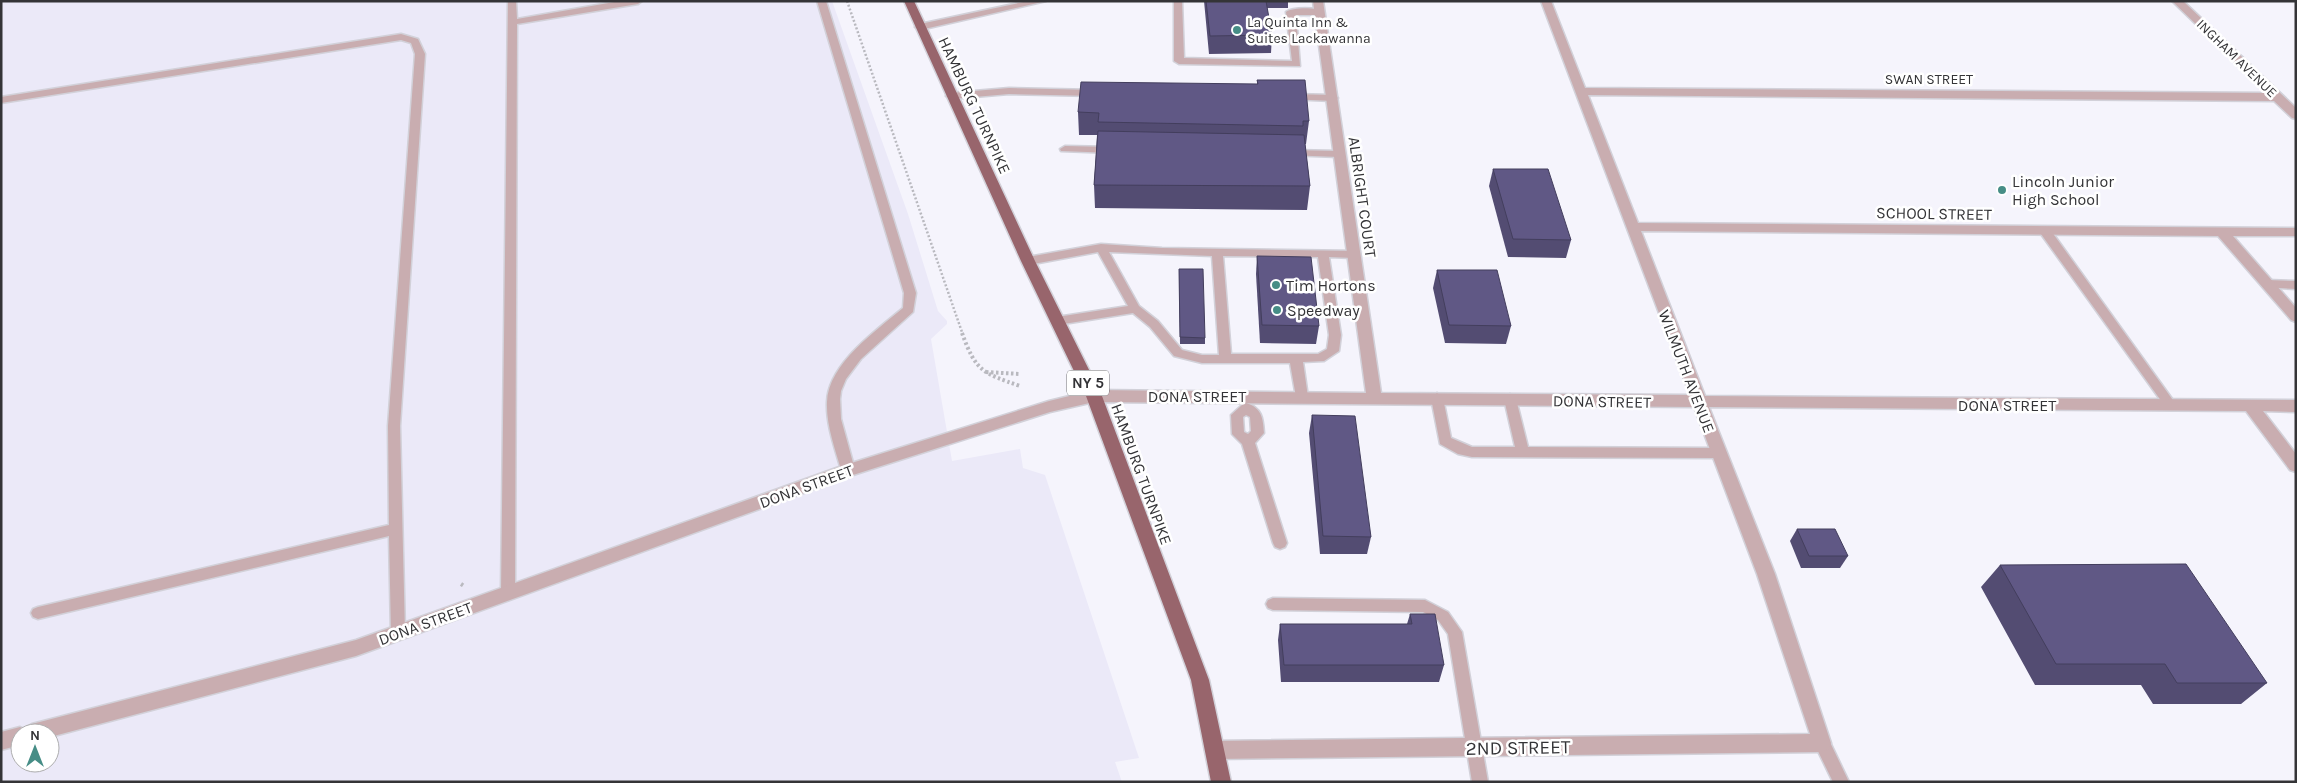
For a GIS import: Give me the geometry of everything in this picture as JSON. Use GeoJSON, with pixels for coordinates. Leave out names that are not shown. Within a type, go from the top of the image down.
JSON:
{"type":"FeatureCollection","features":[{"type":"Feature","properties":{"kind":"highway","name":"HAMBURG TURNPIKE"},"geometry":{"type":"LineString","coordinates":[[908,1],[1028,261],[1094,396],[1200,680],[1221,782]]}},
{"type":"Feature","properties":{"kind":"street","name":"WILMUTH AVENUE"},"geometry":{"type":"LineString","coordinates":[[1546,1],[1766,574],[1822,743]]}},
{"type":"Feature","properties":{"kind":"street","name":"INGHAM AVENUE"},"geometry":{"type":"LineString","coordinates":[[2177,1],[2296,115]]}},
{"type":"Feature","properties":{"kind":"street","name":"ALBRIGHT COURT"},"geometry":{"type":"LineString","coordinates":[[1319,7],[1374,397]]}},
{"type":"Feature","properties":{"kind":"street","name":"SWAN STREET"},"geometry":{"type":"LineString","coordinates":[[1580,91],[2277,97]]}},
{"type":"Feature","properties":{"kind":"street","name":"SCHOOL STREET"},"geometry":{"type":"LineString","coordinates":[[1632,227],[2296,232]]}},
{"type":"Feature","properties":{"kind":"street"},"geometry":{"type":"LineString","coordinates":[[2222,232],[2296,317]]}},
{"type":"Feature","properties":{"kind":"street","name":"DONA STREET"},"geometry":{"type":"LineString","coordinates":[[60,726],[356,648],[848,470],[1049,407],[1094,396],[1246,402],[1302,397],[1374,397],[1699,403],[2296,406]]}},
{"type":"Feature","properties":{"kind":"street"},"geometry":{"type":"LineString","coordinates":[[2250,406],[2296,466]]}},
{"type":"Feature","properties":{"kind":"street","name":"2ND STREET"},"geometry":{"type":"LineString","coordinates":[[1214,750],[1822,743]]}},
{"type":"Feature","properties":{"kind":"lane"},"geometry":{"type":"LineString","coordinates":[[508,593],[512,1]]}},
{"type":"Feature","properties":{"kind":"lane"},"geometry":{"type":"LineString","coordinates":[[512,22],[638,1]]}},
{"type":"Feature","properties":{"kind":"lane"},"geometry":{"type":"LineString","coordinates":[[821,1],[910,293],[909,309],[851,362],[834,392],[834,413],[848,470]]}},
{"type":"Feature","properties":{"kind":"lane"},"geometry":{"type":"LineString","coordinates":[[920,27],[1042,1]]}},
{"type":"Feature","properties":{"kind":"lane"},"geometry":{"type":"LineString","coordinates":[[1178,1],[1179,61],[1297,64],[1291,12],[1319,7]]}},
{"type":"Feature","properties":{"kind":"lane"},"geometry":{"type":"LineString","coordinates":[[1,100],[401,37],[414,41],[420,54],[394,426],[398,633]]}},
{"type":"Feature","properties":{"kind":"lane"},"geometry":{"type":"LineString","coordinates":[[951,96],[1009,91],[1107,93]]}},
{"type":"Feature","properties":{"kind":"lane"},"geometry":{"type":"LineString","coordinates":[[1284,97],[1333,98]]}},
{"type":"Feature","properties":{"kind":"lane"},"geometry":{"type":"LineString","coordinates":[[1066,149],[1124,150]]}},
{"type":"Feature","properties":{"kind":"lane"},"geometry":{"type":"LineString","coordinates":[[1280,153],[1339,154]]}},
{"type":"Feature","properties":{"kind":"lane"},"geometry":{"type":"LineString","coordinates":[[2045,231],[2171,406]]}},
{"type":"Feature","properties":{"kind":"lane"},"geometry":{"type":"LineString","coordinates":[[1028,261],[1101,248],[1162,252],[1354,254]]}},
{"type":"Feature","properties":{"kind":"lane"},"geometry":{"type":"LineString","coordinates":[[1101,248],[1135,309],[1154,324],[1178,353],[1202,359],[1320,358],[1333,351],[1335,335],[1323,254]]}},
{"type":"Feature","properties":{"kind":"lane"},"geometry":{"type":"LineString","coordinates":[[1217,253],[1225,359]]}},
{"type":"Feature","properties":{"kind":"lane"},"geometry":{"type":"LineString","coordinates":[[2267,284],[2296,285]]}},
{"type":"Feature","properties":{"kind":"lane"},"geometry":{"type":"LineString","coordinates":[[1057,321],[1135,309]]}},
{"type":"Feature","properties":{"kind":"lane"},"geometry":{"type":"LineString","coordinates":[[1296,359],[1302,397]]}},
{"type":"Feature","properties":{"kind":"lane"},"geometry":{"type":"LineString","coordinates":[[1438,398],[1445,441],[1457,450],[1472,453],[1719,453]]}},
{"type":"Feature","properties":{"kind":"lane"},"geometry":{"type":"LineString","coordinates":[[1510,399],[1523,452]]}},
{"type":"Feature","properties":{"kind":"lane"},"geometry":{"type":"LineString","coordinates":[[1248,441],[1258,433],[1256,415],[1246,402],[1237,415],[1238,434],[1248,441],[1280,543]]}},
{"type":"Feature","properties":{"kind":"lane"},"geometry":{"type":"LineString","coordinates":[[38,613],[396,528]]}},
{"type":"Feature","properties":{"kind":"lane"},"geometry":{"type":"LineString","coordinates":[[1273,604],[1424,606],[1442,616],[1455,632],[1480,782]]}},
{"type":"Feature","properties":{"kind":"lane"},"geometry":{"type":"LineString","coordinates":[[1822,743],[1841,782]]}},
{"type":"Feature","properties":{"kind":"path"},"geometry":{"type":"LineString","coordinates":[[847,1],[970,356],[975,365],[993,377],[1018,385]]}},
{"type":"Feature","properties":{"kind":"path"},"geometry":{"type":"LineString","coordinates":[[986,372],[1020,374]]}},
{"type":"Feature","properties":{"kind":"shaded area"},"geometry":{"type":"Polygon","coordinates":[[[1,1],[832,1],[908,214],[938,311],[947,321],[947,324],[931,339],[952,461],[1020,449],[1023,468],[1045,475],[1139,758],[1115,762],[1122,782],[1,782],[1,1]]]}},
{"type":"Feature","properties":{"kind":"building"},"geometry":{"type":"Polygon","coordinates":[[[1206,1],[1266,1],[1272,35],[1210,36],[1206,1]]]}},
{"type":"Feature","properties":{"kind":"building"},"geometry":{"type":"Polygon","coordinates":[[[1257,80],[1305,80],[1309,121],[1303,121],[1303,126],[1098,122],[1099,113],[1078,112],[1081,82],[1258,84],[1257,80]]]}},
{"type":"Feature","properties":{"kind":"building"},"geometry":{"type":"Polygon","coordinates":[[[1098,131],[1304,135],[1310,186],[1094,185],[1098,131]]]}},
{"type":"Feature","properties":{"kind":"building"},"geometry":{"type":"Polygon","coordinates":[[[1493,169],[1548,169],[1571,240],[1513,239],[1493,169]]]}},
{"type":"Feature","properties":{"kind":"building"},"geometry":{"type":"Polygon","coordinates":[[[1257,256],[1311,257],[1319,326],[1262,325],[1257,256]]]}},
{"type":"Feature","properties":{"kind":"building"},"geometry":{"type":"Polygon","coordinates":[[[1179,269],[1203,269],[1205,338],[1180,337],[1179,269]]]}},
{"type":"Feature","properties":{"kind":"building"},"geometry":{"type":"Polygon","coordinates":[[[1437,270],[1497,270],[1511,326],[1449,325],[1437,270]]]}},
{"type":"Feature","properties":{"kind":"building"},"geometry":{"type":"Polygon","coordinates":[[[1312,415],[1355,416],[1371,537],[1323,536],[1312,415]]]}},
{"type":"Feature","properties":{"kind":"building"},"geometry":{"type":"Polygon","coordinates":[[[1797,529],[1835,529],[1848,556],[1809,556],[1797,529]]]}},
{"type":"Feature","properties":{"kind":"building"},"geometry":{"type":"Polygon","coordinates":[[[2186,564],[2267,683],[2177,683],[2165,664],[2056,664],[2000,565],[2186,564]]]}},
{"type":"Feature","properties":{"kind":"building"},"geometry":{"type":"Polygon","coordinates":[[[1410,614],[1435,614],[1444,665],[1284,665],[1280,624],[1412,624],[1410,614]]]}},
{"type":"Feature","properties":{"kind":"place","name":"La Quinta Inn & Suites Lackawanna"},"geometry":{"type":"Point","coordinates":[1237,30]}},
{"type":"Feature","properties":{"kind":"place","name":"Lincoln Junior High School"},"geometry":{"type":"Point","coordinates":[2002,190]}},
{"type":"Feature","properties":{"kind":"place","name":"Tim Hortons"},"geometry":{"type":"Point","coordinates":[1276,285]}},
{"type":"Feature","properties":{"kind":"place","name":"Speedway"},"geometry":{"type":"Point","coordinates":[1277,310]}}]}
